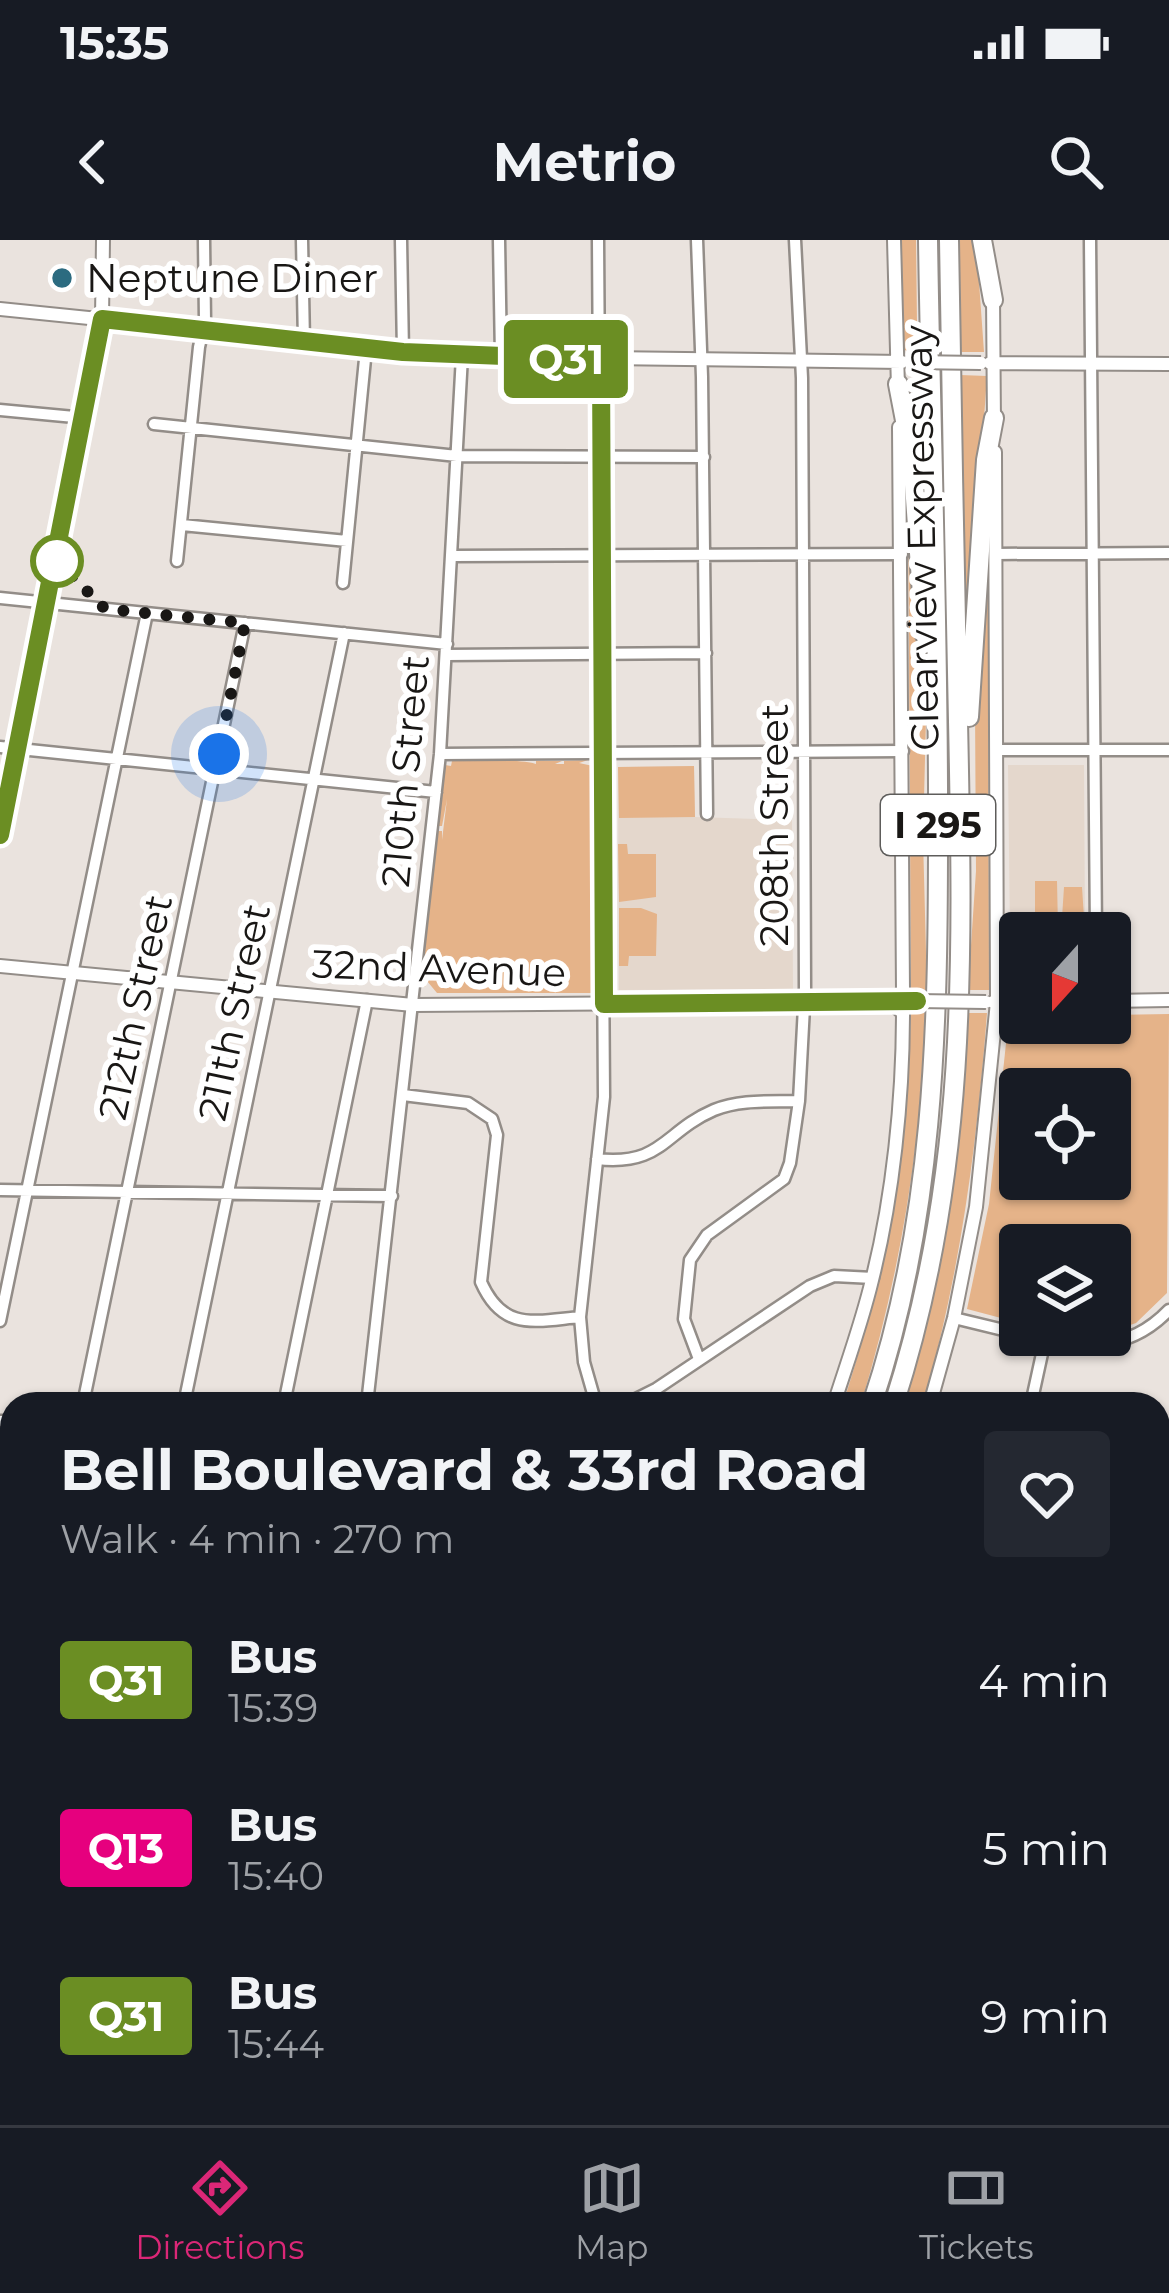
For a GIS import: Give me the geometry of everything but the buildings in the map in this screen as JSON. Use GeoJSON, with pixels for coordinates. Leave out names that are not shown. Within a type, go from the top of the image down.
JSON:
{"type":"FeatureCollection","features":[{"type":"Feature","properties":{"kind":"highway","name":"Clearview Expressway"},"geometry":{"type":"LineString","coordinates":[[875,1392],[908,1266],[928,1145],[938,1025],[928,240]]}},
{"type":"Feature","properties":{"kind":"highway","name":"Clearview Expressway"},"geometry":{"type":"LineString","coordinates":[[897,1392],[930,1267],[950,1150],[960,1028],[949,240]]}},
{"type":"Feature","properties":{"kind":"highway"},"geometry":{"type":"LineString","coordinates":[[982,240],[993,300]]}},
{"type":"Feature","properties":{"kind":"highway"},"geometry":{"type":"LineString","coordinates":[[898,384],[912,457],[938,774]]}},
{"type":"Feature","properties":{"kind":"highway"},"geometry":{"type":"LineString","coordinates":[[961,854],[986,460],[994,418]]}},
{"type":"Feature","properties":{"kind":"street"},"geometry":{"type":"LineString","coordinates":[[0,836],[85,418],[102,319],[103,240]]}},
{"type":"Feature","properties":{"kind":"street"},"geometry":{"type":"LineString","coordinates":[[177,561],[202,331],[204,240]]}},
{"type":"Feature","properties":{"kind":"street"},"geometry":{"type":"LineString","coordinates":[[302,240],[304,342]]}},
{"type":"Feature","properties":{"kind":"street"},"geometry":{"type":"LineString","coordinates":[[401,240],[403,352]]}},
{"type":"Feature","properties":{"kind":"street"},"geometry":{"type":"LineString","coordinates":[[499,240],[501,358]]}},
{"type":"Feature","properties":{"kind":"street"},"geometry":{"type":"LineString","coordinates":[[593,1392],[580,1317],[604,1097],[598,240]]}},
{"type":"Feature","properties":{"kind":"street"},"geometry":{"type":"LineString","coordinates":[[697,240],[707,814]]}},
{"type":"Feature","properties":{"kind":"street","name":"208th Street"},"geometry":{"type":"LineString","coordinates":[[699,1359],[684,1318],[690,1260],[706,1235],[784,1178],[799,1101],[804,752],[795,240]]}},
{"type":"Feature","properties":{"kind":"street"},"geometry":{"type":"LineString","coordinates":[[838,1392],[873,1278],[896,1136],[903,1054],[903,1013],[889,1001],[903,992],[898,384],[904,362],[894,240]]}},
{"type":"Feature","properties":{"kind":"street","name":"Clearview Expressway"},"geometry":{"type":"LineString","coordinates":[[933,1392],[976,1207],[992,1002],[997,750],[994,418],[987,363],[992,240]]}},
{"type":"Feature","properties":{"kind":"street"},"geometry":{"type":"LineString","coordinates":[[1090,240],[1096,912]]}},
{"type":"Feature","properties":{"kind":"street"},"geometry":{"type":"LineString","coordinates":[[0,309],[366,349],[501,358],[1169,364]]}},
{"type":"Feature","properties":{"kind":"street"},"geometry":{"type":"LineString","coordinates":[[343,583],[366,349]]}},
{"type":"Feature","properties":{"kind":"street","name":"210th Street"},"geometry":{"type":"LineString","coordinates":[[369,1392],[440,754],[462,356]]}},
{"type":"Feature","properties":{"kind":"street"},"geometry":{"type":"LineString","coordinates":[[0,410],[85,418]]}},
{"type":"Feature","properties":{"kind":"street"},"geometry":{"type":"LineString","coordinates":[[154,424],[458,456],[704,457]]}},
{"type":"Feature","properties":{"kind":"street"},"geometry":{"type":"LineString","coordinates":[[182,524],[346,542]]}},
{"type":"Feature","properties":{"kind":"street"},"geometry":{"type":"LineString","coordinates":[[995,554],[1169,553]]}},
{"type":"Feature","properties":{"kind":"street"},"geometry":{"type":"LineString","coordinates":[[453,556],[902,554]]}},
{"type":"Feature","properties":{"kind":"street"},"geometry":{"type":"LineString","coordinates":[[0,598],[344,633],[447,649],[706,653]]}},
{"type":"Feature","properties":{"kind":"street"},"geometry":{"type":"LineString","coordinates":[[0,1321],[147,613]]}},
{"type":"Feature","properties":{"kind":"street","name":"212th Street"},"geometry":{"type":"LineString","coordinates":[[85,1392],[245,623]]}},
{"type":"Feature","properties":{"kind":"street","name":"211th Street"},"geometry":{"type":"LineString","coordinates":[[186,1392],[344,633]]}},
{"type":"Feature","properties":{"kind":"street"},"geometry":{"type":"LineString","coordinates":[[0,747],[436,792]]}},
{"type":"Feature","properties":{"kind":"street"},"geometry":{"type":"LineString","coordinates":[[997,750],[1169,750]]}},
{"type":"Feature","properties":{"kind":"street"},"geometry":{"type":"LineString","coordinates":[[440,754],[902,751]]}},
{"type":"Feature","properties":{"kind":"street","name":"32nd Avenue"},"geometry":{"type":"LineString","coordinates":[[0,966],[413,1005],[999,1002]]}},
{"type":"Feature","properties":{"kind":"street"},"geometry":{"type":"LineString","coordinates":[[286,1392],[367,1000]]}},
{"type":"Feature","properties":{"kind":"street"},"geometry":{"type":"LineString","coordinates":[[1131,1001],[1169,1000]]}},
{"type":"Feature","properties":{"kind":"street"},"geometry":{"type":"LineString","coordinates":[[403,1095],[467,1103],[492,1119],[497,1135],[481,1282],[497,1309],[531,1322],[580,1317]]}},
{"type":"Feature","properties":{"kind":"street"},"geometry":{"type":"LineString","coordinates":[[597,1159],[651,1155],[711,1111],[730,1105],[799,1101]]}},
{"type":"Feature","properties":{"kind":"street"},"geometry":{"type":"LineString","coordinates":[[0,1190],[392,1196]]}},
{"type":"Feature","properties":{"kind":"street"},"geometry":{"type":"LineString","coordinates":[[645,1392],[810,1286],[834,1276],[873,1278]]}},
{"type":"Feature","properties":{"kind":"street"},"geometry":{"type":"LineString","coordinates":[[1131,1337],[1169,1310]]}},
{"type":"Feature","properties":{"kind":"street"},"geometry":{"type":"LineString","coordinates":[[953,1318],[999,1330]]}},
{"type":"Feature","properties":{"kind":"street"},"geometry":{"type":"LineString","coordinates":[[1034,1392],[1042,1356]]}},
{"type":"Feature","properties":{"kind":"shaded area"},"geometry":{"type":"Polygon","coordinates":[[[902,240],[916,240],[922,352],[902,350],[902,240]]]}},
{"type":"Feature","properties":{"kind":"shaded area"},"geometry":{"type":"Polygon","coordinates":[[[959,240],[976,240],[984,352],[958,352],[959,240]]]}},
{"type":"Feature","properties":{"kind":"shaded area"},"geometry":{"type":"Polygon","coordinates":[[[960,375],[987,376],[967,659],[960,375]]]}},
{"type":"Feature","properties":{"kind":"shaded area"},"geometry":{"type":"Polygon","coordinates":[[[908,498],[914,617],[926,719],[927,990],[911,989],[908,498]]]}},
{"type":"Feature","properties":{"kind":"shaded area"},"geometry":{"type":"Polygon","coordinates":[[[988,527],[989,990],[968,990],[976,871],[975,706],[988,527]]]}},
{"type":"Feature","properties":{"kind":"shaded area"},"geometry":{"type":"Polygon","coordinates":[[[588,760],[579,763],[593,766],[591,993],[437,993],[427,981],[425,987],[420,986],[437,831],[442,831],[442,840],[447,799],[442,826],[438,826],[445,765],[451,766],[452,761],[564,764],[588,760]]]}},
{"type":"Feature","properties":{"kind":"shaded area"},"geometry":{"type":"Polygon","coordinates":[[[1008,765],[1084,765],[1085,912],[1010,912],[1008,765]]]}},
{"type":"Feature","properties":{"kind":"shaded area"},"geometry":{"type":"Polygon","coordinates":[[[694,766],[695,817],[792,820],[793,989],[619,990],[618,767],[694,766]]]}},
{"type":"Feature","properties":{"kind":"shaded area"},"geometry":{"type":"Polygon","coordinates":[[[694,766],[695,817],[619,818],[618,767],[694,766]]]}},
{"type":"Feature","properties":{"kind":"shaded area"},"geometry":{"type":"Polygon","coordinates":[[[618,844],[627,844],[628,854],[656,854],[656,897],[619,902],[618,844]]]}},
{"type":"Feature","properties":{"kind":"shaded area"},"geometry":{"type":"Polygon","coordinates":[[[1035,881],[1057,881],[1058,912],[1035,912],[1035,881]]]}},
{"type":"Feature","properties":{"kind":"shaded area"},"geometry":{"type":"Polygon","coordinates":[[[1064,887],[1082,887],[1084,912],[1062,912],[1064,887]]]}},
{"type":"Feature","properties":{"kind":"shaded area"},"geometry":{"type":"Polygon","coordinates":[[[619,908],[657,914],[656,956],[629,956],[628,966],[619,966],[619,908]]]}},
{"type":"Feature","properties":{"kind":"shaded area"},"geometry":{"type":"Polygon","coordinates":[[[926,1013],[914,1162],[897,1259],[864,1392],[846,1392],[891,1211],[911,1014],[926,1013]]]}},
{"type":"Feature","properties":{"kind":"shaded area"},"geometry":{"type":"Polygon","coordinates":[[[968,1013],[987,1013],[965,1210],[947,1307],[926,1392],[908,1392],[930,1305],[961,1114],[968,1013]]]}},
{"type":"Feature","properties":{"kind":"shaded area"},"geometry":{"type":"Polygon","coordinates":[[[1169,1014],[1167,1293],[1136,1323],[1131,1325],[1131,1224],[999,1224],[999,1317],[967,1309],[989,1204],[999,1110],[999,1200],[1131,1200],[1131,1068],[1003,1068],[1006,1044],[1131,1044],[1131,1015],[1169,1014]]]}},
{"type":"Feature","properties":{"kind":"bus line","name":"Q31"},"geometry":{"type":"LineString","coordinates":[[0,835],[102,319],[403,352],[601,360],[604,1004],[917,1001]]}},
{"type":"Feature","properties":{"kind":"place","name":"Neptune Diner"},"geometry":{"type":"Point","coordinates":[62,278]}},
{"type":"Feature","properties":{"kind":"route"},"geometry":{"type":"LineString","coordinates":[[57,561],[105,609],[245,623],[219,754]]}}]}
